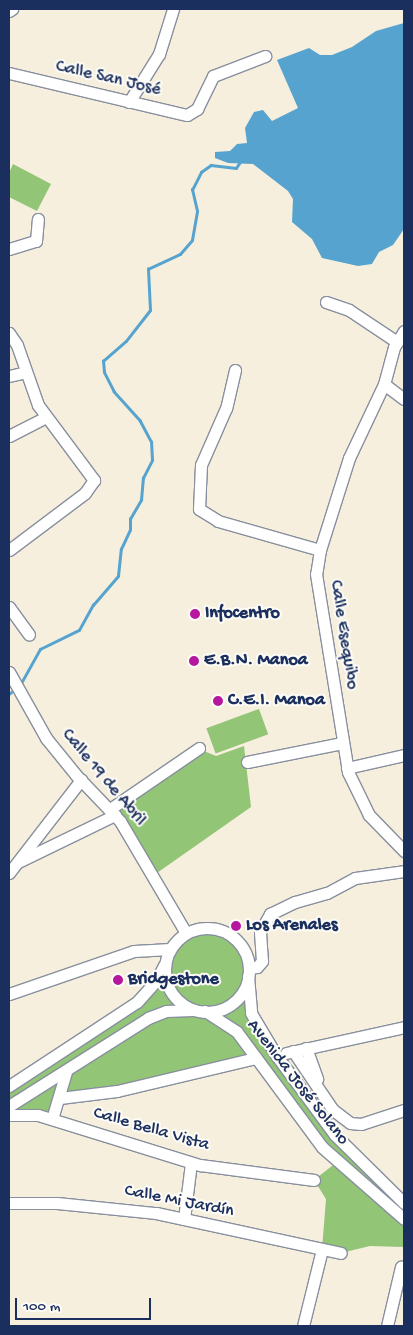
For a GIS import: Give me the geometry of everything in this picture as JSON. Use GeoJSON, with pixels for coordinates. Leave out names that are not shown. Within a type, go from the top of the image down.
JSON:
{"type":"FeatureCollection","features":[{"type":"Feature","properties":{"kind":"street"},"geometry":{"type":"LineString","coordinates":[[9,12],[12,9]]}},
{"type":"Feature","properties":{"kind":"street"},"geometry":{"type":"LineString","coordinates":[[129,102],[158,54],[173,9]]}},
{"type":"Feature","properties":{"kind":"street","name":"Calle San José"},"geometry":{"type":"LineString","coordinates":[[9,73],[187,115],[197,110],[213,76],[265,56]]}},
{"type":"Feature","properties":{"kind":"street"},"geometry":{"type":"LineString","coordinates":[[9,249],[36,241],[38,219]]}},
{"type":"Feature","properties":{"kind":"street"},"geometry":{"type":"LineString","coordinates":[[326,302],[349,310],[397,342]]}},
{"type":"Feature","properties":{"kind":"street","name":"Calle Esequibo"},"geometry":{"type":"LineString","coordinates":[[404,331],[397,342],[384,384],[355,440],[320,550],[316,574],[319,603],[347,768],[369,815],[404,851]]}},
{"type":"Feature","properties":{"kind":"street"},"geometry":{"type":"LineString","coordinates":[[9,333],[26,372],[33,396],[46,417],[90,473],[93,483],[64,510],[9,550]]}},
{"type":"Feature","properties":{"kind":"street"},"geometry":{"type":"LineString","coordinates":[[235,370],[226,408],[201,465],[198,490],[199,509],[218,522],[320,550]]}},
{"type":"Feature","properties":{"kind":"street"},"geometry":{"type":"LineString","coordinates":[[9,376],[26,372]]}},
{"type":"Feature","properties":{"kind":"street"},"geometry":{"type":"LineString","coordinates":[[384,384],[404,399]]}},
{"type":"Feature","properties":{"kind":"street"},"geometry":{"type":"LineString","coordinates":[[9,436],[46,417]]}},
{"type":"Feature","properties":{"kind":"street"},"geometry":{"type":"LineString","coordinates":[[9,607],[29,635]]}},
{"type":"Feature","properties":{"kind":"street","name":"Calle 19 de Abril"},"geometry":{"type":"LineString","coordinates":[[11,676],[46,738],[81,780],[112,812],[186,933]]}},
{"type":"Feature","properties":{"kind":"street"},"geometry":{"type":"LineString","coordinates":[[247,762],[342,743]]}},
{"type":"Feature","properties":{"kind":"street"},"geometry":{"type":"LineString","coordinates":[[17,862],[112,812],[199,748]]}},
{"type":"Feature","properties":{"kind":"street"},"geometry":{"type":"LineString","coordinates":[[347,768],[404,755]]}},
{"type":"Feature","properties":{"kind":"street"},"geometry":{"type":"LineString","coordinates":[[9,873],[81,780]]}},
{"type":"Feature","properties":{"kind":"street"},"geometry":{"type":"LineString","coordinates":[[249,972],[258,967],[262,961],[260,932],[270,914],[295,902],[327,893],[355,878],[404,871]]}},
{"type":"Feature","properties":{"kind":"street"},"geometry":{"type":"LineString","coordinates":[[9,1086],[137,1002],[156,982],[170,949],[186,933],[201,928],[224,931],[241,946],[249,972],[243,990],[234,1002],[220,1009],[201,1011],[178,1009],[148,1018],[66,1072],[9,1106]]}},
{"type":"Feature","properties":{"kind":"street"},"geometry":{"type":"LineString","coordinates":[[9,994],[134,951],[170,949]]}},
{"type":"Feature","properties":{"kind":"street"},"geometry":{"type":"LineString","coordinates":[[165,963],[166,979],[172,993],[183,1004],[201,1011]]}},
{"type":"Feature","properties":{"kind":"street","name":"Avenida José Solano"},"geometry":{"type":"LineString","coordinates":[[249,972],[251,1013],[276,1055],[335,1135],[404,1203]]}},
{"type":"Feature","properties":{"kind":"street","name":"Avenida José Solano"},"geometry":{"type":"LineString","coordinates":[[201,1011],[232,1028],[322,1147],[404,1219]]}},
{"type":"Feature","properties":{"kind":"street"},"geometry":{"type":"LineString","coordinates":[[276,1055],[404,1027]]}},
{"type":"Feature","properties":{"kind":"street"},"geometry":{"type":"LineString","coordinates":[[306,1048],[321,1093]]}},
{"type":"Feature","properties":{"kind":"street"},"geometry":{"type":"LineString","coordinates":[[293,1051],[337,1115],[354,1124],[404,1110]]}},
{"type":"Feature","properties":{"kind":"street"},"geometry":{"type":"LineString","coordinates":[[60,1098],[117,1091],[256,1058]]}},
{"type":"Feature","properties":{"kind":"street"},"geometry":{"type":"LineString","coordinates":[[52,1119],[60,1098],[66,1072]]}},
{"type":"Feature","properties":{"kind":"street","name":"Calle Bella Vista"},"geometry":{"type":"LineString","coordinates":[[9,1115],[38,1115],[191,1163],[314,1180]]}},
{"type":"Feature","properties":{"kind":"street"},"geometry":{"type":"LineString","coordinates":[[184,1219],[191,1163]]}},
{"type":"Feature","properties":{"kind":"street","name":"Calle Mi Jardín"},"geometry":{"type":"LineString","coordinates":[[9,1203],[110,1207],[184,1219],[341,1253]]}},
{"type":"Feature","properties":{"kind":"street"},"geometry":{"type":"LineString","coordinates":[[303,1326],[322,1249]]}},
{"type":"Feature","properties":{"kind":"street"},"geometry":{"type":"LineString","coordinates":[[387,1326],[400,1267]]}},
{"type":"Feature","properties":{"kind":"green space"},"geometry":{"type":"Polygon","coordinates":[[[13,164],[51,184],[37,211],[9,197],[9,173],[13,164]]]}},
{"type":"Feature","properties":{"kind":"green space"},"geometry":{"type":"Polygon","coordinates":[[[259,709],[268,734],[216,754],[206,728],[259,709]]]}},
{"type":"Feature","properties":{"kind":"green space"},"geometry":{"type":"Polygon","coordinates":[[[244,746],[251,807],[154,875],[110,809],[199,749],[216,756],[244,746]]]}},
{"type":"Feature","properties":{"kind":"green space"},"geometry":{"type":"Polygon","coordinates":[[[201,928],[224,931],[241,946],[249,968],[248,999],[302,1093],[404,1203],[404,1247],[370,1246],[341,1253],[322,1249],[326,1199],[314,1180],[337,1162],[256,1058],[60,1098],[52,1119],[9,1115],[9,1086],[124,1012],[165,963],[174,943],[186,933],[201,928]]]}},
{"type":"Feature","properties":{"kind":"water"},"geometry":{"type":"Polygon","coordinates":[[[404,23],[404,229],[393,245],[379,252],[372,264],[358,266],[322,258],[312,239],[292,222],[293,199],[288,191],[253,164],[228,163],[215,158],[215,152],[230,151],[237,144],[247,143],[245,128],[254,112],[263,110],[272,121],[298,108],[277,60],[309,48],[320,55],[332,55],[352,47],[376,31],[404,23]]]}},
{"type":"Feature","properties":{"kind":"waterway"},"geometry":{"type":"LineString","coordinates":[[20,685],[40,649],[79,630],[93,605],[118,576],[121,549],[130,530],[130,519],[141,500],[143,478],[152,460],[151,442],[140,421],[114,392],[104,372],[103,361],[126,341],[150,310],[148,269],[180,254],[192,240],[197,211],[192,190],[201,172],[211,165],[236,168],[240,162]]}},
{"type":"Feature","properties":{"kind":"waterway"},"geometry":{"type":"LineString","coordinates":[[9,694],[14,690]]}},
{"type":"Feature","properties":{"kind":"place","name":"Infocentro"},"geometry":{"type":"Point","coordinates":[195,614]}},
{"type":"Feature","properties":{"kind":"place","name":"E.B.N. Manoa"},"geometry":{"type":"Point","coordinates":[194,661]}},
{"type":"Feature","properties":{"kind":"place","name":"C.E.I. Manoa"},"geometry":{"type":"Point","coordinates":[218,701]}},
{"type":"Feature","properties":{"kind":"place","name":"Los Arenales"},"geometry":{"type":"Point","coordinates":[236,926]}},
{"type":"Feature","properties":{"kind":"place","name":"Bridgestone"},"geometry":{"type":"Point","coordinates":[118,980]}}]}
